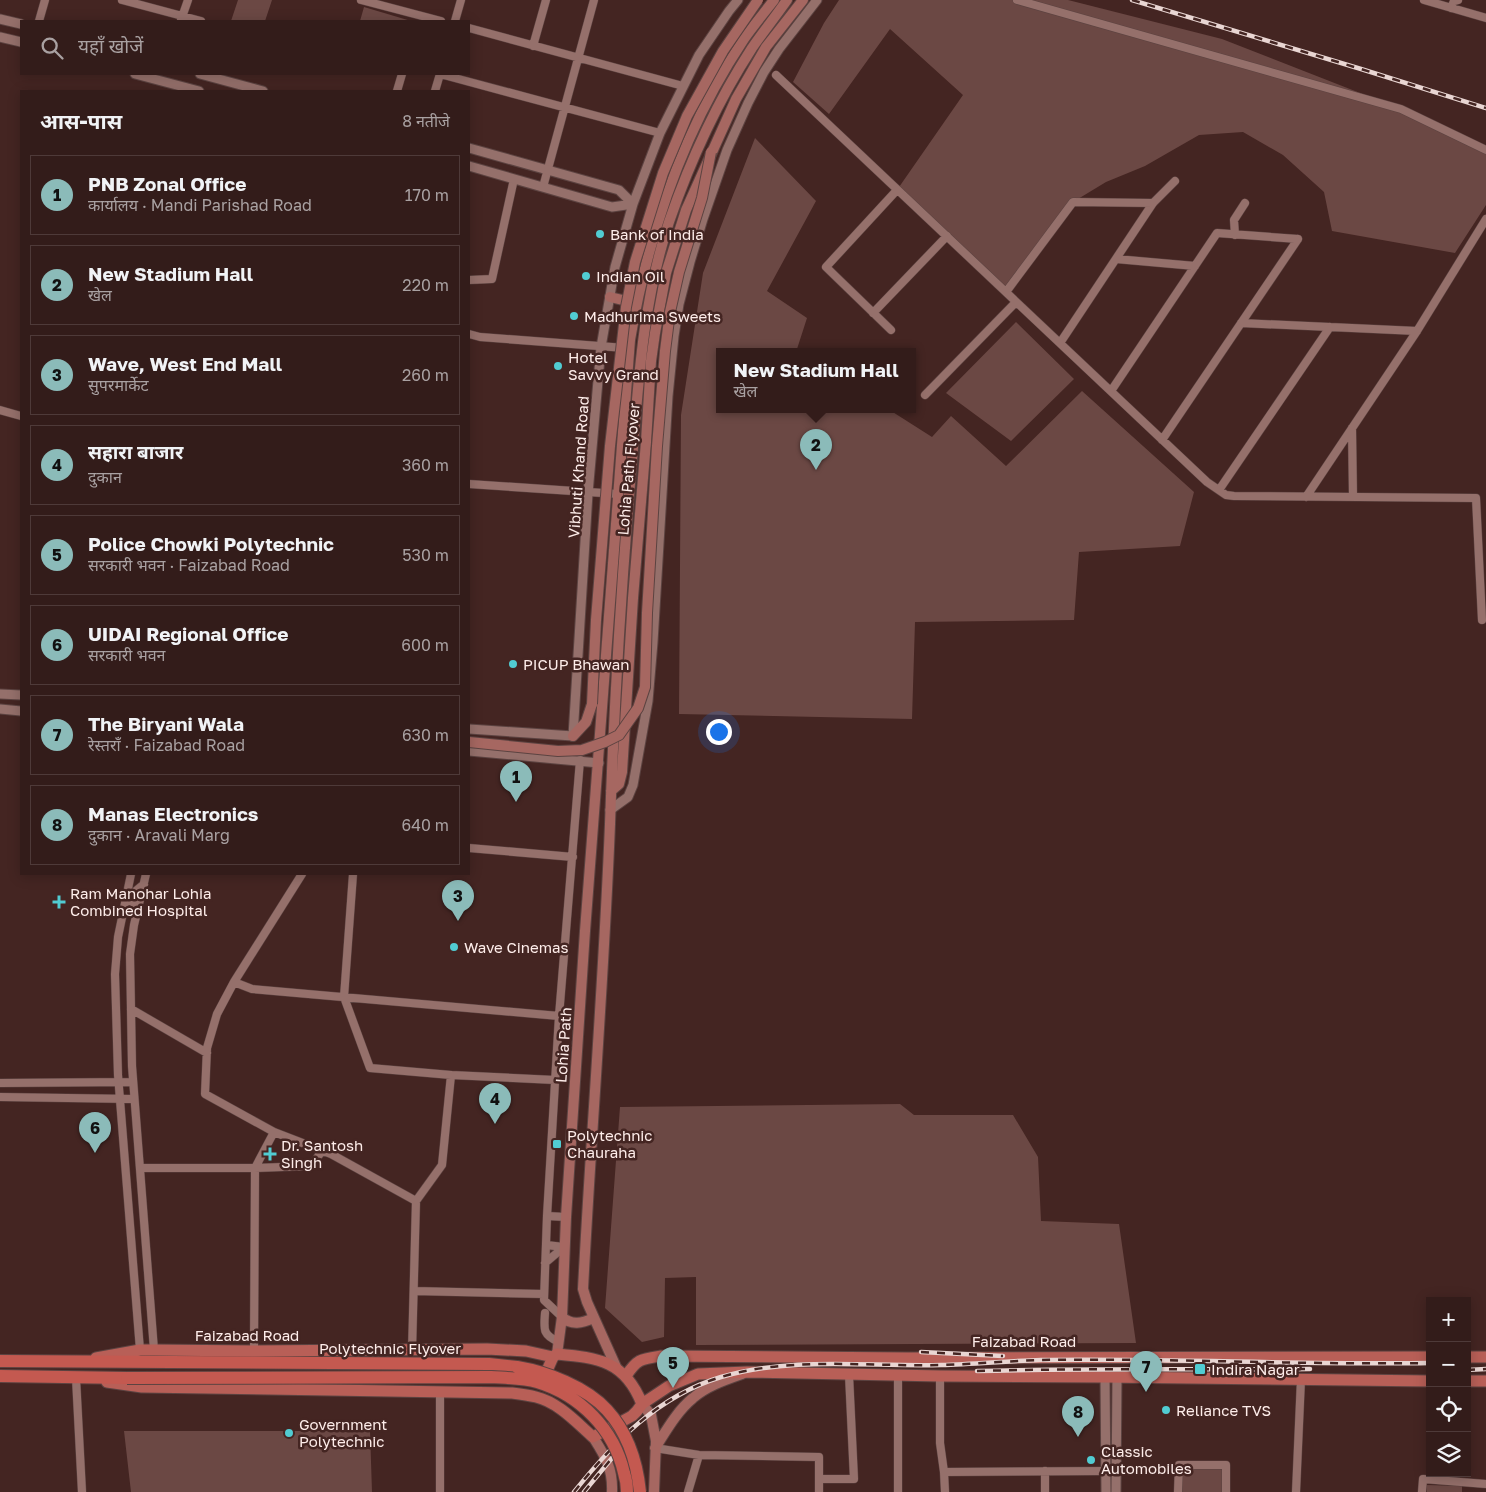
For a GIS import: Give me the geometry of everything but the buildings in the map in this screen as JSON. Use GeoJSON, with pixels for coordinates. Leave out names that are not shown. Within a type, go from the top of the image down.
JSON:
{"type":"FeatureCollection","features":[{"type":"Feature","properties":{"kind":"highway","name":"Faizabad Road"},"geometry":{"type":"LineString","coordinates":[[0,1361],[71,1362]]}},
{"type":"Feature","properties":{"kind":"highway","name":"Polytechnic Flyover"},"geometry":{"type":"LineString","coordinates":[[71,1362],[489,1364],[536,1370],[567,1382],[588,1394],[607,1410],[624,1434],[635,1460],[640,1492]]}},
{"type":"Feature","properties":{"kind":"highway","name":"Polytechnic Flyover"},"geometry":{"type":"LineString","coordinates":[[6,1376],[76,1378],[490,1377],[536,1382],[556,1390],[581,1405],[597,1419],[610,1438],[622,1463],[627,1492]]}},
{"type":"Feature","properties":{"kind":"main road","name":"Lohia Path Flyover"},"geometry":{"type":"LineString","coordinates":[[573,736],[586,722],[592,704],[596,620],[610,446],[626,307],[635,262],[664,174],[686,116],[723,51],[758,0]]}},
{"type":"Feature","properties":{"kind":"main road","name":"Lohia Path Flyover"},"geometry":{"type":"LineString","coordinates":[[600,738],[630,348],[636,303],[660,216],[686,145],[709,98],[744,39],[774,0]]}},
{"type":"Feature","properties":{"kind":"main road","name":"Lohia Path Flyover"},"geometry":{"type":"LineString","coordinates":[[594,1318],[586,1302],[583,1289],[610,826],[612,746],[626,530],[640,360],[657,265],[669,222],[695,153],[715,111],[752,47],[788,0]]}},
{"type":"Feature","properties":{"kind":"main road","name":"Lohia Path Flyover"},"geometry":{"type":"LineString","coordinates":[[611,791],[618,784],[622,772],[651,361],[666,273],[686,210],[736,99],[766,47],[803,0]]}},
{"type":"Feature","properties":{"kind":"main road"},"geometry":{"type":"LineString","coordinates":[[470,742],[558,751],[582,750],[619,735],[638,708],[645,687],[647,613],[656,456],[670,312],[678,272],[702,198],[711,152]]}},
{"type":"Feature","properties":{"kind":"main road"},"geometry":{"type":"LineString","coordinates":[[610,298],[636,303]]}},
{"type":"Feature","properties":{"kind":"main road","name":"Lohia Path"},"geometry":{"type":"LineString","coordinates":[[555,1356],[562,1317],[564,1247],[600,738]]}},
{"type":"Feature","properties":{"kind":"main road"},"geometry":{"type":"LineString","coordinates":[[562,1317],[575,1324],[594,1318],[621,1373]]}},
{"type":"Feature","properties":{"kind":"main road","name":"Faizabad Road"},"geometry":{"type":"LineString","coordinates":[[71,1362],[140,1350],[522,1350],[555,1356]]}},
{"type":"Feature","properties":{"kind":"main road"},"geometry":{"type":"LineString","coordinates":[[512,1393],[520,1370],[522,1350]]}},
{"type":"Feature","properties":{"kind":"main road"},"geometry":{"type":"LineString","coordinates":[[537,1397],[543,1378],[555,1356],[580,1356],[600,1360],[621,1373],[636,1389],[642,1404],[651,1415],[656,1441],[654,1492]]}},
{"type":"Feature","properties":{"kind":"main road","name":"Faizabad Road"},"geometry":{"type":"LineString","coordinates":[[621,1373],[640,1360],[661,1356],[878,1358],[1426,1357]]}},
{"type":"Feature","properties":{"kind":"main road"},"geometry":{"type":"LineString","coordinates":[[1471,1357],[1486,1357]]}},
{"type":"Feature","properties":{"kind":"main road"},"geometry":{"type":"LineString","coordinates":[[593,1437],[632,1416],[642,1404],[669,1386],[698,1374],[747,1372],[1426,1381]]}},
{"type":"Feature","properties":{"kind":"main road"},"geometry":{"type":"LineString","coordinates":[[655,1448],[674,1419],[693,1397],[716,1384],[747,1372]]}},
{"type":"Feature","properties":{"kind":"main road"},"geometry":{"type":"LineString","coordinates":[[76,1378],[142,1387],[512,1393],[537,1397],[570,1417],[593,1437],[609,1463],[612,1492]]}},
{"type":"Feature","properties":{"kind":"main road"},"geometry":{"type":"LineString","coordinates":[[1471,1381],[1486,1381]]}},
{"type":"Feature","properties":{"kind":"main road"},"geometry":{"type":"LineString","coordinates":[[611,1474],[617,1471],[641,1468],[647,1468],[655,1473]]}},
{"type":"Feature","properties":{"kind":"street"},"geometry":{"type":"LineString","coordinates":[[39,20],[45,0]]}},
{"type":"Feature","properties":{"kind":"street"},"geometry":{"type":"LineString","coordinates":[[122,0],[182,19],[188,0]]}},
{"type":"Feature","properties":{"kind":"street"},"geometry":{"type":"LineString","coordinates":[[361,0],[418,18],[433,20]]}},
{"type":"Feature","properties":{"kind":"street"},"geometry":{"type":"LineString","coordinates":[[455,20],[461,0]]}},
{"type":"Feature","properties":{"kind":"street"},"geometry":{"type":"LineString","coordinates":[[533,46],[546,0]]}},
{"type":"Feature","properties":{"kind":"street"},"geometry":{"type":"LineString","coordinates":[[543,187],[594,0]]}},
{"type":"Feature","properties":{"kind":"street","name":"Vibhuti Khand Road"},"geometry":{"type":"LineString","coordinates":[[573,736],[588,493],[601,347],[615,267],[633,204],[660,133],[699,55],[738,0]]}},
{"type":"Feature","properties":{"kind":"street"},"geometry":{"type":"LineString","coordinates":[[610,810],[628,798],[648,702],[671,357],[679,304],[702,219],[727,150],[748,103],[764,72],[779,49],[817,0]]}},
{"type":"Feature","properties":{"kind":"street"},"geometry":{"type":"LineString","coordinates":[[1017,0],[1401,109],[1486,150]]}},
{"type":"Feature","properties":{"kind":"street"},"geometry":{"type":"LineString","coordinates":[[1424,0],[1486,18]]}},
{"type":"Feature","properties":{"kind":"street"},"geometry":{"type":"LineString","coordinates":[[1451,8],[1454,1],[1458,0]]}},
{"type":"Feature","properties":{"kind":"street"},"geometry":{"type":"LineString","coordinates":[[0,19],[20,24]]}},
{"type":"Feature","properties":{"kind":"street"},"geometry":{"type":"LineString","coordinates":[[470,28],[683,86]]}},
{"type":"Feature","properties":{"kind":"street"},"geometry":{"type":"LineString","coordinates":[[0,37],[20,42]]}},
{"type":"Feature","properties":{"kind":"street"},"geometry":{"type":"LineString","coordinates":[[139,75],[195,90]]}},
{"type":"Feature","properties":{"kind":"street"},"geometry":{"type":"LineString","coordinates":[[204,75],[259,90]]}},
{"type":"Feature","properties":{"kind":"street"},"geometry":{"type":"LineString","coordinates":[[397,90],[400,75]]}},
{"type":"Feature","properties":{"kind":"street"},"geometry":{"type":"LineString","coordinates":[[435,90],[440,75]]}},
{"type":"Feature","properties":{"kind":"street"},"geometry":{"type":"LineString","coordinates":[[444,75],[660,133]]}},
{"type":"Feature","properties":{"kind":"street"},"geometry":{"type":"LineString","coordinates":[[776,75],[1162,440],[1207,482],[1226,495],[1476,498],[1482,620]]}},
{"type":"Feature","properties":{"kind":"street"},"geometry":{"type":"LineString","coordinates":[[470,148],[619,190],[633,204]]}},
{"type":"Feature","properties":{"kind":"street"},"geometry":{"type":"LineString","coordinates":[[470,166],[612,207],[633,204]]}},
{"type":"Feature","properties":{"kind":"street"},"geometry":{"type":"LineString","coordinates":[[470,280],[492,279],[514,179]]}},
{"type":"Feature","properties":{"kind":"street"},"geometry":{"type":"LineString","coordinates":[[1060,343],[1153,203],[1175,181]]}},
{"type":"Feature","properties":{"kind":"street"},"geometry":{"type":"LineString","coordinates":[[891,330],[826,267],[898,190]]}},
{"type":"Feature","properties":{"kind":"street"},"geometry":{"type":"LineString","coordinates":[[1006,292],[1073,202],[1153,203]]}},
{"type":"Feature","properties":{"kind":"street"},"geometry":{"type":"LineString","coordinates":[[1235,235],[1234,220],[1245,203]]}},
{"type":"Feature","properties":{"kind":"street"},"geometry":{"type":"LineString","coordinates":[[1306,497],[1418,331],[1486,219]]}},
{"type":"Feature","properties":{"kind":"street"},"geometry":{"type":"LineString","coordinates":[[1111,391],[1217,233],[1298,239],[1162,440]]}},
{"type":"Feature","properties":{"kind":"street"},"geometry":{"type":"LineString","coordinates":[[873,313],[947,236]]}},
{"type":"Feature","properties":{"kind":"street"},"geometry":{"type":"LineString","coordinates":[[1116,259],[1196,266]]}},
{"type":"Feature","properties":{"kind":"street"},"geometry":{"type":"LineString","coordinates":[[925,395],[1016,302]]}},
{"type":"Feature","properties":{"kind":"street"},"geometry":{"type":"LineString","coordinates":[[1241,323],[1418,331]]}},
{"type":"Feature","properties":{"kind":"street"},"geometry":{"type":"LineString","coordinates":[[1219,490],[1330,327]]}},
{"type":"Feature","properties":{"kind":"street"},"geometry":{"type":"LineString","coordinates":[[470,334],[480,337],[630,348]]}},
{"type":"Feature","properties":{"kind":"street"},"geometry":{"type":"LineString","coordinates":[[0,410],[20,416]]}},
{"type":"Feature","properties":{"kind":"street"},"geometry":{"type":"LineString","coordinates":[[1352,428],[1352,497]]}},
{"type":"Feature","properties":{"kind":"street"},"geometry":{"type":"LineString","coordinates":[[470,484],[618,494]]}},
{"type":"Feature","properties":{"kind":"street"},"geometry":{"type":"LineString","coordinates":[[0,694],[20,695]]}},
{"type":"Feature","properties":{"kind":"street"},"geometry":{"type":"LineString","coordinates":[[0,709],[20,711]]}},
{"type":"Feature","properties":{"kind":"street"},"geometry":{"type":"LineString","coordinates":[[470,729],[573,736]]}},
{"type":"Feature","properties":{"kind":"street"},"geometry":{"type":"LineString","coordinates":[[531,757],[533,734]]}},
{"type":"Feature","properties":{"kind":"street"},"geometry":{"type":"LineString","coordinates":[[470,751],[599,763]]}},
{"type":"Feature","properties":{"kind":"street"},"geometry":{"type":"LineString","coordinates":[[562,1317],[544,1300],[545,1262],[559,1016],[580,760]]}},
{"type":"Feature","properties":{"kind":"street"},"geometry":{"type":"LineString","coordinates":[[470,848],[573,857]]}},
{"type":"Feature","properties":{"kind":"street"},"geometry":{"type":"LineString","coordinates":[[131,875],[118,937],[115,974],[118,1082],[140,1350]]}},
{"type":"Feature","properties":{"kind":"street"},"geometry":{"type":"LineString","coordinates":[[146,875],[138,905],[130,954],[134,1099],[154,1350]]}},
{"type":"Feature","properties":{"kind":"street"},"geometry":{"type":"LineString","coordinates":[[301,875],[234,982],[217,1014],[207,1052],[205,1094],[274,1132],[331,1154],[416,1201]]}},
{"type":"Feature","properties":{"kind":"street"},"geometry":{"type":"LineString","coordinates":[[353,875],[344,997],[370,1068],[451,1075],[555,1080]]}},
{"type":"Feature","properties":{"kind":"street"},"geometry":{"type":"LineString","coordinates":[[126,899],[144,884]]}},
{"type":"Feature","properties":{"kind":"street"},"geometry":{"type":"LineString","coordinates":[[126,899],[138,905]]}},
{"type":"Feature","properties":{"kind":"street"},"geometry":{"type":"LineString","coordinates":[[234,982],[252,988],[559,1016]]}},
{"type":"Feature","properties":{"kind":"street"},"geometry":{"type":"LineString","coordinates":[[131,1008],[207,1052]]}},
{"type":"Feature","properties":{"kind":"street"},"geometry":{"type":"LineString","coordinates":[[412,1351],[416,1201],[442,1165],[451,1075]]}},
{"type":"Feature","properties":{"kind":"street"},"geometry":{"type":"LineString","coordinates":[[0,1083],[133,1082]]}},
{"type":"Feature","properties":{"kind":"street"},"geometry":{"type":"LineString","coordinates":[[50,1098],[51,1083]]}},
{"type":"Feature","properties":{"kind":"street"},"geometry":{"type":"LineString","coordinates":[[0,1097],[134,1099]]}},
{"type":"Feature","properties":{"kind":"street"},"geometry":{"type":"LineString","coordinates":[[254,1351],[255,1168],[274,1132]]}},
{"type":"Feature","properties":{"kind":"street"},"geometry":{"type":"LineString","coordinates":[[140,1168],[311,1166],[322,1151]]}},
{"type":"Feature","properties":{"kind":"street"},"geometry":{"type":"LineString","coordinates":[[547,1216],[566,1217]]}},
{"type":"Feature","properties":{"kind":"street"},"geometry":{"type":"LineString","coordinates":[[546,1245],[564,1247]]}},
{"type":"Feature","properties":{"kind":"street"},"geometry":{"type":"LineString","coordinates":[[545,1262],[564,1247]]}},
{"type":"Feature","properties":{"kind":"street"},"geometry":{"type":"LineString","coordinates":[[134,1267],[148,1266]]}},
{"type":"Feature","properties":{"kind":"street"},"geometry":{"type":"LineString","coordinates":[[414,1291],[544,1294]]}},
{"type":"Feature","properties":{"kind":"street"},"geometry":{"type":"LineString","coordinates":[[545,1313],[544,1330],[549,1338],[558,1342]]}},
{"type":"Feature","properties":{"kind":"street"},"geometry":{"type":"LineString","coordinates":[[819,1479],[854,1479],[849,1374]]}},
{"type":"Feature","properties":{"kind":"street"},"geometry":{"type":"LineString","coordinates":[[898,1375],[898,1492]]}},
{"type":"Feature","properties":{"kind":"street"},"geometry":{"type":"LineString","coordinates":[[0,1384],[6,1376]]}},
{"type":"Feature","properties":{"kind":"street"},"geometry":{"type":"LineString","coordinates":[[940,1376],[940,1443],[945,1492]]}},
{"type":"Feature","properties":{"kind":"street"},"geometry":{"type":"LineString","coordinates":[[1105,1377],[1106,1492]]}},
{"type":"Feature","properties":{"kind":"street"},"geometry":{"type":"LineString","coordinates":[[1116,1492],[1117,1377]]}},
{"type":"Feature","properties":{"kind":"street"},"geometry":{"type":"LineString","coordinates":[[76,1378],[82,1492]]}},
{"type":"Feature","properties":{"kind":"street"},"geometry":{"type":"LineString","coordinates":[[1296,1492],[1301,1379]]}},
{"type":"Feature","properties":{"kind":"street"},"geometry":{"type":"LineString","coordinates":[[440,1392],[440,1492]]}},
{"type":"Feature","properties":{"kind":"street"},"geometry":{"type":"LineString","coordinates":[[655,1448],[700,1455],[819,1457],[818,1492]]}},
{"type":"Feature","properties":{"kind":"street"},"geometry":{"type":"LineString","coordinates":[[688,1492],[700,1455]]}},
{"type":"Feature","properties":{"kind":"street"},"geometry":{"type":"LineString","coordinates":[[1178,1492],[1179,1465],[1226,1465],[1226,1492]]}},
{"type":"Feature","properties":{"kind":"street"},"geometry":{"type":"LineString","coordinates":[[944,1472],[1116,1471]]}},
{"type":"Feature","properties":{"kind":"street"},"geometry":{"type":"LineString","coordinates":[[1045,1472],[1045,1492]]}},
{"type":"Feature","properties":{"kind":"street"},"geometry":{"type":"LineString","coordinates":[[1422,1492],[1423,1480],[1486,1484]]}},
{"type":"Feature","properties":{"kind":"street"},"geometry":{"type":"LineString","coordinates":[[1467,1483],[1467,1492]]}},
{"type":"Feature","properties":{"kind":"shaded area"},"geometry":{"type":"Polygon","coordinates":[[[238,0],[272,0],[265,20],[231,20],[238,0]]]}},
{"type":"Feature","properties":{"kind":"shaded area"},"geometry":{"type":"Polygon","coordinates":[[[839,0],[1068,0],[1222,39],[1401,109],[1486,150],[1486,205],[1455,253],[1332,231],[1324,192],[1283,155],[1243,132],[1199,135],[1145,166],[1106,182],[1073,202],[1006,292],[897,190],[963,95],[890,29],[829,114],[793,82],[824,23],[839,0]]]}},
{"type":"Feature","properties":{"kind":"shaded area"},"geometry":{"type":"Polygon","coordinates":[[[364,7],[408,20],[360,20],[364,7]]]}},
{"type":"Feature","properties":{"kind":"shaded area"},"geometry":{"type":"Polygon","coordinates":[[[755,138],[816,201],[767,291],[807,318],[797,348],[716,348],[716,413],[894,413],[932,437],[951,416],[1006,466],[1082,391],[1194,492],[1180,546],[1079,552],[1074,620],[915,622],[912,719],[679,714],[681,415],[703,273],[755,138]]]}},
{"type":"Feature","properties":{"kind":"shaded area"},"geometry":{"type":"Polygon","coordinates":[[[1016,322],[1074,379],[1011,441],[946,393],[1016,322]]]}},
{"type":"Feature","properties":{"kind":"shaded area"},"geometry":{"type":"Polygon","coordinates":[[[900,1104],[914,1115],[1013,1115],[1038,1157],[1041,1221],[1119,1224],[1136,1343],[696,1345],[696,1277],[665,1278],[664,1337],[642,1342],[605,1308],[620,1107],[900,1104]]]}},
{"type":"Feature","properties":{"kind":"shaded area"},"geometry":{"type":"Polygon","coordinates":[[[124,1431],[370,1431],[372,1492],[131,1492],[124,1431]]]}},
{"type":"Feature","properties":{"kind":"shaded area"},"geometry":{"type":"Polygon","coordinates":[[[1182,1469],[1222,1469],[1222,1492],[1182,1492],[1182,1469]]]}},
{"type":"Feature","properties":{"kind":"shaded area"},"geometry":{"type":"Polygon","coordinates":[[[1427,1485],[1462,1486],[1462,1492],[1427,1492],[1427,1485]]]}},
{"type":"Feature","properties":{"kind":"railway"},"geometry":{"type":"LineString","coordinates":[[1132,0],[1486,108]]}},
{"type":"Feature","properties":{"kind":"railway"},"geometry":{"type":"LineString","coordinates":[[921,1352],[1003,1356]]}},
{"type":"Feature","properties":{"kind":"railway"},"geometry":{"type":"LineString","coordinates":[[574,1492],[621,1439],[657,1409],[698,1385],[721,1377],[748,1371],[803,1365],[941,1365],[1041,1360],[1426,1363]]}},
{"type":"Feature","properties":{"kind":"railway"},"geometry":{"type":"LineString","coordinates":[[977,1371],[1310,1369]]}},
{"type":"Feature","properties":{"kind":"railway"},"geometry":{"type":"LineString","coordinates":[[1471,1370],[1486,1369]]}},
{"type":"Feature","properties":{"kind":"railway"},"geometry":{"type":"LineString","coordinates":[[584,1492],[612,1458]]}},
{"type":"Feature","properties":{"kind":"place","name":"Bank of India"},"geometry":{"type":"Point","coordinates":[600,234]}},
{"type":"Feature","properties":{"kind":"place","name":"Indian Oil"},"geometry":{"type":"Point","coordinates":[586,276]}},
{"type":"Feature","properties":{"kind":"place","name":"Madhurima Sweets"},"geometry":{"type":"Point","coordinates":[574,316]}},
{"type":"Feature","properties":{"kind":"place","name":"Hotel Savvy Grand"},"geometry":{"type":"Point","coordinates":[558,366]}},
{"type":"Feature","properties":{"kind":"place","name":"New Stadium Hall"},"geometry":{"type":"Point","coordinates":[816,470]}},
{"type":"Feature","properties":{"kind":"place","name":"PICUP Bhawan"},"geometry":{"type":"Point","coordinates":[513,664]}},
{"type":"Feature","properties":{"kind":"place","name":"PNB Zonal Office"},"geometry":{"type":"Point","coordinates":[516,802]}},
{"type":"Feature","properties":{"kind":"place","name":"Ram Manohar Lohia Combined Hospital"},"geometry":{"type":"Point","coordinates":[59,902]}},
{"type":"Feature","properties":{"kind":"place","name":"Wave, West End Mall"},"geometry":{"type":"Point","coordinates":[458,921]}},
{"type":"Feature","properties":{"kind":"place","name":"Wave Cinemas"},"geometry":{"type":"Point","coordinates":[454,947]}},
{"type":"Feature","properties":{"kind":"place","name":"सहारा बाजार"},"geometry":{"type":"Point","coordinates":[495,1124]}},
{"type":"Feature","properties":{"kind":"place","name":"Polytechnic Chauraha"},"geometry":{"type":"Point","coordinates":[557,1144]}},
{"type":"Feature","properties":{"kind":"place","name":"UIDAI Regional Office"},"geometry":{"type":"Point","coordinates":[95,1153]}},
{"type":"Feature","properties":{"kind":"place","name":"Dr. Santosh Singh"},"geometry":{"type":"Point","coordinates":[270,1154]}},
{"type":"Feature","properties":{"kind":"place","name":"Indira Nagar"},"geometry":{"type":"Point","coordinates":[1200,1369]}},
{"type":"Feature","properties":{"kind":"place","name":"Police Chowki Polytechnic"},"geometry":{"type":"Point","coordinates":[673,1388]}},
{"type":"Feature","properties":{"kind":"place","name":"The Biryani Wala"},"geometry":{"type":"Point","coordinates":[1146,1392]}},
{"type":"Feature","properties":{"kind":"place","name":"Reliance TVS"},"geometry":{"type":"Point","coordinates":[1166,1410]}},
{"type":"Feature","properties":{"kind":"place","name":"Government Polytechnic"},"geometry":{"type":"Point","coordinates":[289,1433]}},
{"type":"Feature","properties":{"kind":"place","name":"Manas Electronics"},"geometry":{"type":"Point","coordinates":[1078,1437]}},
{"type":"Feature","properties":{"kind":"place","name":"Classic Automobiles"},"geometry":{"type":"Point","coordinates":[1091,1460]}}]}
